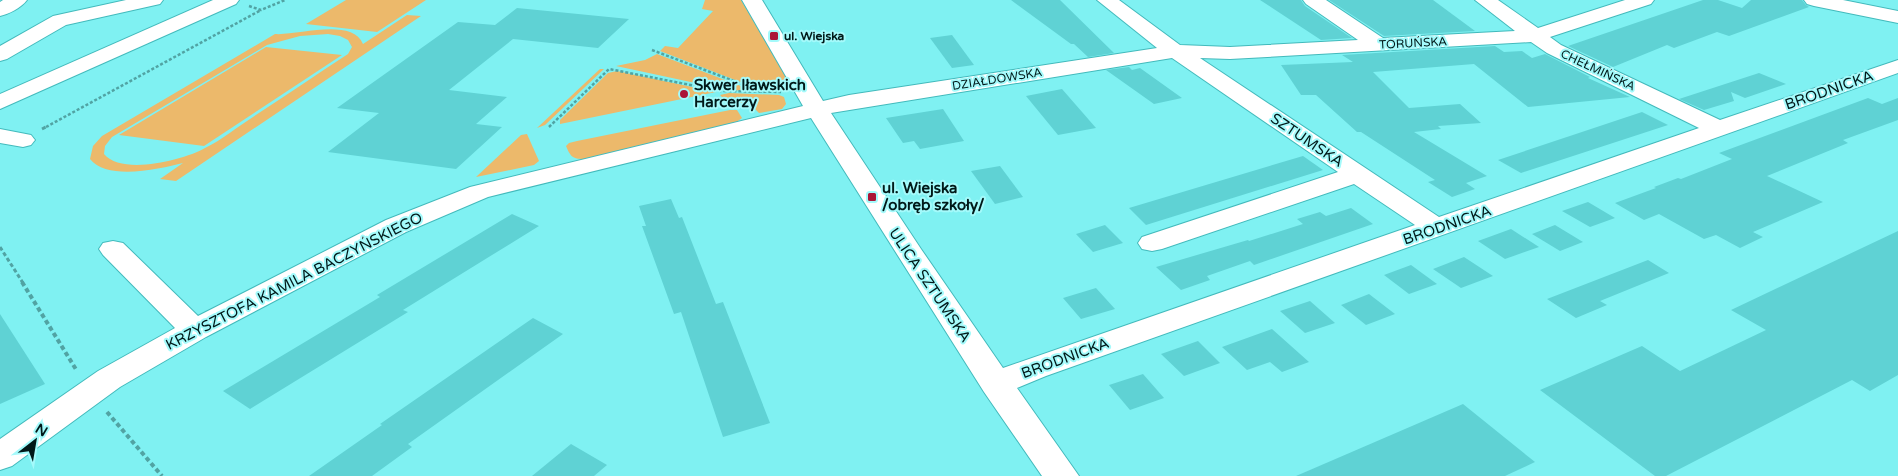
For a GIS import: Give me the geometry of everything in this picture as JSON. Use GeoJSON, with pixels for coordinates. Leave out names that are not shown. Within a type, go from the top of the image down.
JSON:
{"type":"FeatureCollection","features":[{"type":"Feature","properties":{"kind":"street"},"geometry":{"type":"LineString","coordinates":[[0,10],[17,0]]}},
{"type":"Feature","properties":{"kind":"street"},"geometry":{"type":"LineString","coordinates":[[0,54],[60,20],[153,0]]}},
{"type":"Feature","properties":{"kind":"street"},"geometry":{"type":"LineString","coordinates":[[0,102],[229,0]]}},
{"type":"Feature","properties":{"kind":"street","name":"ULICA SZTUMSKA"},"geometry":{"type":"LineString","coordinates":[[752,0],[872,197],[996,384],[1061,476]]}},
{"type":"Feature","properties":{"kind":"street","name":"SZTUMSKA"},"geometry":{"type":"LineString","coordinates":[[1107,0],[1153,36],[1437,228]]}},
{"type":"Feature","properties":{"kind":"street"},"geometry":{"type":"LineString","coordinates":[[1313,0],[1379,45]]}},
{"type":"Feature","properties":{"kind":"street","name":"CHEŁMIŃSKA"},"geometry":{"type":"LineString","coordinates":[[1485,0],[1533,36],[1554,49],[1718,128]]}},
{"type":"Feature","properties":{"kind":"street","name":"TORUŃSKA"},"geometry":{"type":"LineString","coordinates":[[1177,51],[1230,53],[1533,36],[1644,0]]}},
{"type":"Feature","properties":{"kind":"street"},"geometry":{"type":"LineString","coordinates":[[1814,0],[1898,17]]}},
{"type":"Feature","properties":{"kind":"street","name":"DZIAŁDOWSKA"},"geometry":{"type":"LineString","coordinates":[[817,109],[868,99],[1177,51]]}},
{"type":"Feature","properties":{"kind":"street","name":"BRODNICKA"},"geometry":{"type":"LineString","coordinates":[[996,384],[1035,368],[1898,66]]}},
{"type":"Feature","properties":{"kind":"street","name":"KRZYSZTOFA KAMILA BACZYŃSKIEGO"},"geometry":{"type":"LineString","coordinates":[[0,457],[108,379],[195,330],[396,226],[479,192],[817,109]]}},
{"type":"Feature","properties":{"kind":"street"},"geometry":{"type":"LineString","coordinates":[[1152,242],[1358,174]]}},
{"type":"Feature","properties":{"kind":"street"},"geometry":{"type":"LineString","coordinates":[[112,249],[195,330]]}},
{"type":"Feature","properties":{"kind":"path"},"geometry":{"type":"LineString","coordinates":[[229,0],[261,10]]}},
{"type":"Feature","properties":{"kind":"path"},"geometry":{"type":"LineString","coordinates":[[12,138],[284,0]]}},
{"type":"Feature","properties":{"kind":"path"},"geometry":{"type":"LineString","coordinates":[[652,50],[765,93]]}},
{"type":"Feature","properties":{"kind":"path"},"geometry":{"type":"LineString","coordinates":[[549,127],[609,69],[721,91],[784,92]]}},
{"type":"Feature","properties":{"kind":"path"},"geometry":{"type":"LineString","coordinates":[[0,247],[90,392],[162,476]]}},
{"type":"Feature","properties":{"kind":"shaded area"},"geometry":{"type":"Polygon","coordinates":[[[346,0],[426,0],[377,32],[306,24],[346,0]]]}},
{"type":"Feature","properties":{"kind":"shaded area"},"geometry":{"type":"Polygon","coordinates":[[[705,0],[741,0],[791,84],[774,90],[761,90],[660,51],[665,46],[678,48],[713,11],[702,9],[705,0]]]}},
{"type":"Feature","properties":{"kind":"shaded area"},"geometry":{"type":"Polygon","coordinates":[[[407,15],[421,16],[176,181],[160,179],[183,163],[148,170],[121,172],[98,166],[90,159],[93,146],[102,136],[275,34],[336,29],[348,31],[357,36],[363,44],[407,15]],[[328,34],[300,36],[267,45],[112,137],[105,146],[104,154],[113,161],[138,165],[169,161],[205,148],[348,54],[352,47],[348,40],[340,36],[328,34]]]}},
{"type":"Feature","properties":{"kind":"shaded area"},"geometry":{"type":"Polygon","coordinates":[[[266,47],[342,55],[204,146],[119,135],[266,47]]]}},
{"type":"Feature","properties":{"kind":"shaded area"},"geometry":{"type":"Polygon","coordinates":[[[657,54],[754,91],[728,90],[616,66],[645,60],[657,54]]]}},
{"type":"Feature","properties":{"kind":"shaded area"},"geometry":{"type":"Polygon","coordinates":[[[600,69],[604,69],[545,125],[537,128],[600,69]]]}},
{"type":"Feature","properties":{"kind":"shaded area"},"geometry":{"type":"Polygon","coordinates":[[[617,71],[716,92],[560,124],[560,120],[608,73],[617,71]]]}},
{"type":"Feature","properties":{"kind":"shaded area"},"geometry":{"type":"Polygon","coordinates":[[[729,93],[779,95],[784,97],[786,104],[782,109],[759,113],[751,105],[725,100],[720,95],[729,93]]]}},
{"type":"Feature","properties":{"kind":"shaded area"},"geometry":{"type":"Polygon","coordinates":[[[737,110],[742,118],[731,126],[586,159],[573,157],[566,146],[577,141],[737,110]]]}},
{"type":"Feature","properties":{"kind":"shaded area"},"geometry":{"type":"Polygon","coordinates":[[[527,134],[539,161],[534,165],[476,177],[521,135],[527,134]]]}},
{"type":"Feature","properties":{"kind":"building"},"geometry":{"type":"Polygon","coordinates":[[[1011,0],[1060,0],[1114,53],[1088,57],[1074,44],[1071,44],[1011,0]]]}},
{"type":"Feature","properties":{"kind":"building"},"geometry":{"type":"Polygon","coordinates":[[[1260,0],[1301,0],[1305,6],[1352,38],[1321,40],[1260,0]]]}},
{"type":"Feature","properties":{"kind":"building"},"geometry":{"type":"Polygon","coordinates":[[[1329,0],[1433,0],[1475,31],[1384,36],[1329,0]]]}},
{"type":"Feature","properties":{"kind":"building"},"geometry":{"type":"Polygon","coordinates":[[[1703,0],[1718,0],[1742,8],[1751,0],[1802,0],[1809,7],[1729,36],[1717,32],[1674,48],[1667,45],[1613,67],[1568,46],[1703,0]]]}},
{"type":"Feature","properties":{"kind":"building"},"geometry":{"type":"Polygon","coordinates":[[[517,8],[629,19],[598,48],[513,39],[449,90],[507,97],[476,124],[502,127],[456,169],[328,152],[379,113],[337,108],[458,22],[495,25],[517,8]]]}},
{"type":"Feature","properties":{"kind":"building"},"geometry":{"type":"Polygon","coordinates":[[[952,35],[974,65],[952,68],[930,38],[952,35]]]}},
{"type":"Feature","properties":{"kind":"building"},"geometry":{"type":"Polygon","coordinates":[[[1495,46],[1504,52],[1522,51],[1532,58],[1545,54],[1590,77],[1588,78],[1630,97],[1528,107],[1474,64],[1373,72],[1409,108],[1460,104],[1481,123],[1438,126],[1441,129],[1414,132],[1487,176],[1466,183],[1475,189],[1452,197],[1428,182],[1435,180],[1361,132],[1357,132],[1316,95],[1301,95],[1281,65],[1353,62],[1342,55],[1495,46]]]}},
{"type":"Feature","properties":{"kind":"building"},"geometry":{"type":"Polygon","coordinates":[[[1129,67],[1132,70],[1140,68],[1182,98],[1154,104],[1106,70],[1129,67]]]}},
{"type":"Feature","properties":{"kind":"building"},"geometry":{"type":"Polygon","coordinates":[[[1759,73],[1786,84],[1745,98],[1731,92],[1734,101],[1704,110],[1679,99],[1759,73]]]}},
{"type":"Feature","properties":{"kind":"building"},"geometry":{"type":"Polygon","coordinates":[[[1062,89],[1096,128],[1058,135],[1026,96],[1062,89]]]}},
{"type":"Feature","properties":{"kind":"building"},"geometry":{"type":"Polygon","coordinates":[[[1868,98],[1882,104],[1898,98],[1898,120],[1843,140],[1848,143],[1767,176],[1823,202],[1753,232],[1763,237],[1740,248],[1716,235],[1704,239],[1659,214],[1644,220],[1615,203],[1732,159],[1719,153],[1868,98]]]}},
{"type":"Feature","properties":{"kind":"building"},"geometry":{"type":"Polygon","coordinates":[[[943,109],[964,141],[920,149],[914,141],[903,143],[886,118],[943,109]]]}},
{"type":"Feature","properties":{"kind":"building"},"geometry":{"type":"Polygon","coordinates":[[[1642,112],[1668,125],[1521,173],[1498,160],[1642,112]]]}},
{"type":"Feature","properties":{"kind":"building"},"geometry":{"type":"Polygon","coordinates":[[[1303,156],[1323,170],[1146,225],[1129,208],[1303,156]]]}},
{"type":"Feature","properties":{"kind":"building"},"geometry":{"type":"Polygon","coordinates":[[[1000,166],[1023,197],[995,204],[971,171],[1000,166]]]}},
{"type":"Feature","properties":{"kind":"building"},"geometry":{"type":"Polygon","coordinates":[[[671,199],[679,218],[682,217],[716,304],[723,302],[770,423],[723,437],[681,312],[674,314],[642,226],[646,226],[639,206],[671,199]]]}},
{"type":"Feature","properties":{"kind":"building"},"geometry":{"type":"Polygon","coordinates":[[[1588,202],[1615,218],[1590,227],[1562,211],[1588,202]]]}},
{"type":"Feature","properties":{"kind":"building"},"geometry":{"type":"Polygon","coordinates":[[[1351,208],[1373,224],[1254,265],[1250,261],[1207,276],[1210,280],[1181,290],[1156,267],[1303,224],[1297,219],[1320,212],[1326,216],[1351,208]]]}},
{"type":"Feature","properties":{"kind":"building"},"geometry":{"type":"Polygon","coordinates":[[[512,214],[539,226],[403,310],[408,312],[250,409],[223,391],[380,297],[377,295],[512,214]]]}},
{"type":"Feature","properties":{"kind":"building"},"geometry":{"type":"Polygon","coordinates":[[[1105,225],[1123,243],[1093,252],[1076,234],[1105,225]]]}},
{"type":"Feature","properties":{"kind":"building"},"geometry":{"type":"Polygon","coordinates":[[[1555,225],[1583,242],[1560,251],[1532,234],[1555,225]]]}},
{"type":"Feature","properties":{"kind":"building"},"geometry":{"type":"Polygon","coordinates":[[[1511,229],[1539,247],[1505,259],[1478,241],[1511,229]]]}},
{"type":"Feature","properties":{"kind":"building"},"geometry":{"type":"Polygon","coordinates":[[[1898,231],[1898,375],[1870,391],[1852,380],[1666,476],[1655,476],[1540,390],[1642,346],[1680,371],[1766,330],[1731,310],[1898,231]]]}},
{"type":"Feature","properties":{"kind":"building"},"geometry":{"type":"Polygon","coordinates":[[[1464,257],[1493,276],[1461,288],[1433,269],[1464,257]]]}},
{"type":"Feature","properties":{"kind":"building"},"geometry":{"type":"Polygon","coordinates":[[[1648,260],[1669,273],[1600,301],[1607,305],[1576,318],[1547,299],[1648,260]]]}},
{"type":"Feature","properties":{"kind":"building"},"geometry":{"type":"Polygon","coordinates":[[[1411,265],[1437,284],[1409,294],[1384,275],[1411,265]]]}},
{"type":"Feature","properties":{"kind":"building"},"geometry":{"type":"Polygon","coordinates":[[[1096,288],[1115,309],[1081,319],[1063,298],[1096,288]]]}},
{"type":"Feature","properties":{"kind":"building"},"geometry":{"type":"Polygon","coordinates":[[[1369,294],[1395,314],[1366,325],[1341,305],[1369,294]]]}},
{"type":"Feature","properties":{"kind":"building"},"geometry":{"type":"Polygon","coordinates":[[[1310,301],[1335,323],[1305,333],[1280,311],[1310,301]]]}},
{"type":"Feature","properties":{"kind":"building"},"geometry":{"type":"Polygon","coordinates":[[[0,314],[45,384],[0,404],[0,314]]]}},
{"type":"Feature","properties":{"kind":"building"},"geometry":{"type":"Polygon","coordinates":[[[533,318],[563,334],[408,444],[412,447],[372,476],[309,476],[382,425],[380,424],[533,318]]]}},
{"type":"Feature","properties":{"kind":"building"},"geometry":{"type":"Polygon","coordinates":[[[1272,329],[1309,362],[1282,372],[1270,362],[1247,370],[1222,347],[1272,329]]]}},
{"type":"Feature","properties":{"kind":"building"},"geometry":{"type":"Polygon","coordinates":[[[1198,341],[1220,363],[1184,376],[1161,354],[1198,341]]]}},
{"type":"Feature","properties":{"kind":"building"},"geometry":{"type":"Polygon","coordinates":[[[1143,374],[1164,398],[1130,410],[1109,385],[1143,374]]]}},
{"type":"Feature","properties":{"kind":"building"},"geometry":{"type":"Polygon","coordinates":[[[1463,404],[1535,462],[1505,476],[1296,476],[1463,404]]]}},
{"type":"Feature","properties":{"kind":"building"},"geometry":{"type":"Polygon","coordinates":[[[571,444],[607,465],[594,476],[532,476],[571,444]]]}},
{"type":"Feature","properties":{"kind":"place","name":"ul. Wiejska"},"geometry":{"type":"Point","coordinates":[774,36]}},
{"type":"Feature","properties":{"kind":"place","name":"Skwer Iławskich Harcerzy"},"geometry":{"type":"Point","coordinates":[684,94]}},
{"type":"Feature","properties":{"kind":"place","name":"ul. Wiejska /obręb szkoły/"},"geometry":{"type":"Point","coordinates":[872,197]}}]}
